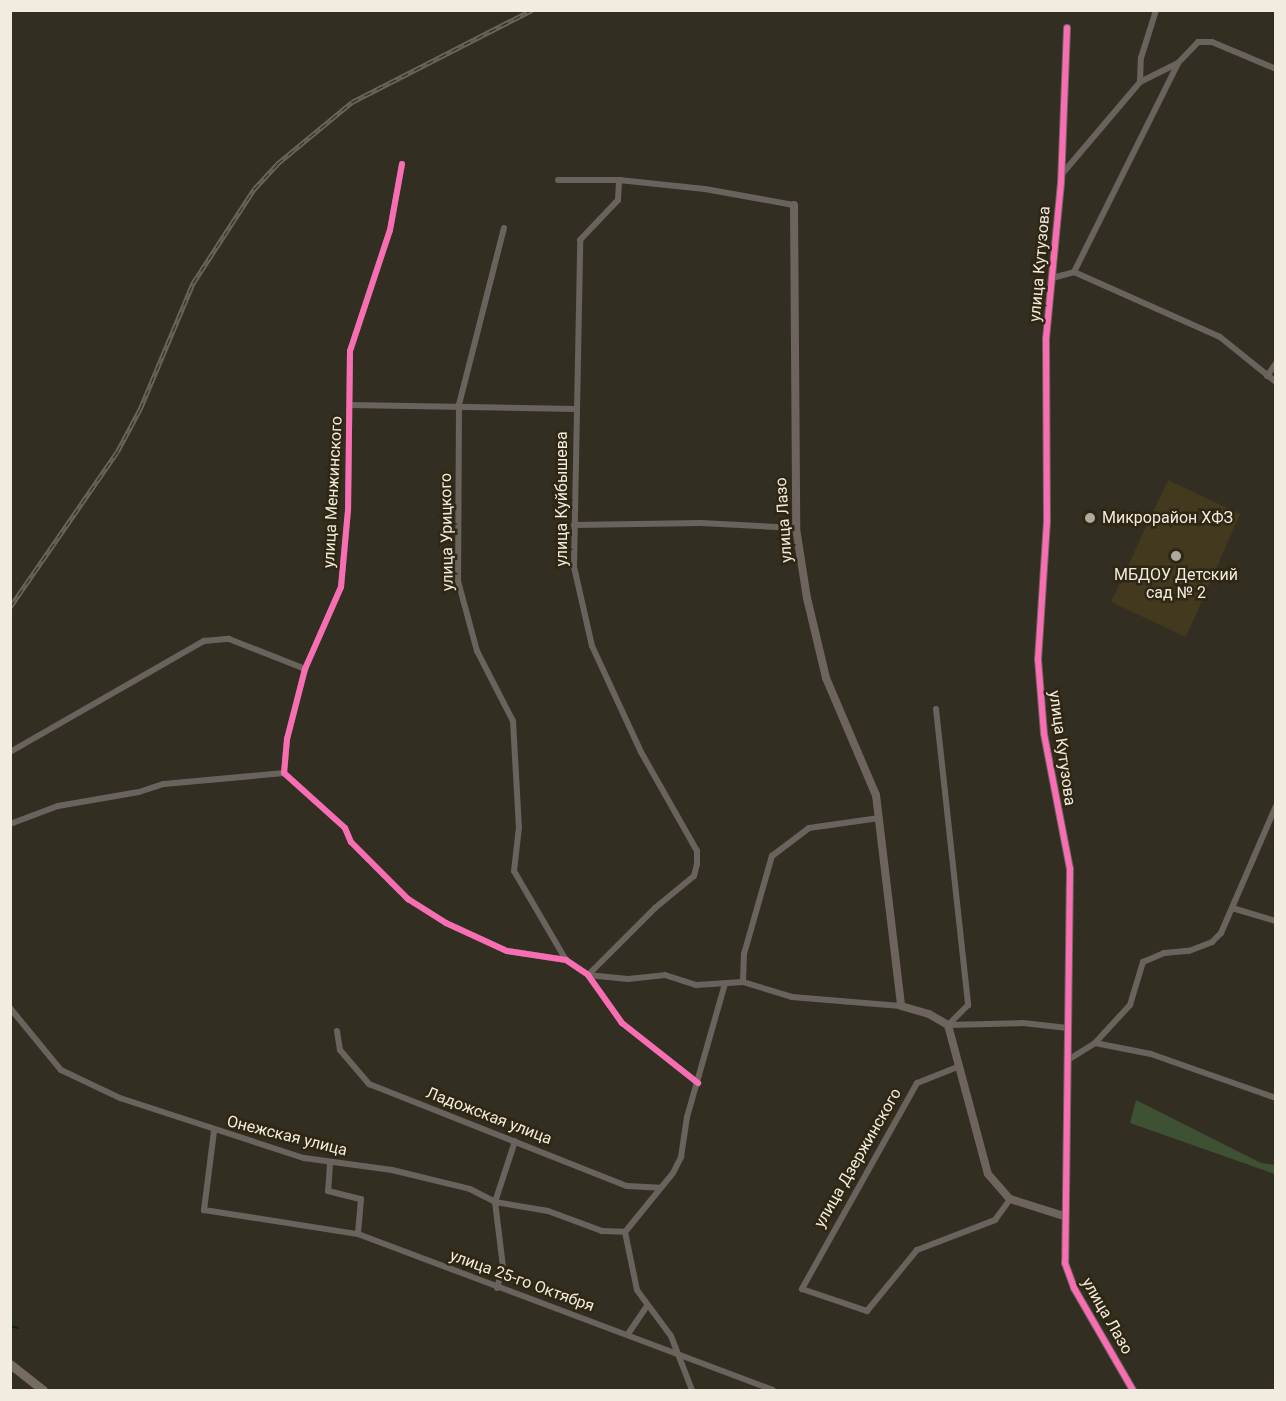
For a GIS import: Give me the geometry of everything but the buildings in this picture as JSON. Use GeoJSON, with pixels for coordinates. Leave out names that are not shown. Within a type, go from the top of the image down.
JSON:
{"type":"FeatureCollection","features":[{"type":"Feature","properties":{"kind":"main road"},"geometry":{"type":"LineString","coordinates":[[10,1364],[43,1390]]}},
{"type":"Feature","properties":{"kind":"street"},"geometry":{"type":"LineString","coordinates":[[1140,82],[1141,58],[1156,10]]}},
{"type":"Feature","properties":{"kind":"street","name":"улица Кутузова"},"geometry":{"type":"LineString","coordinates":[[1064,1216],[1070,869],[1044,734],[1038,659],[1047,521],[1046,339],[1062,174],[1067,28]]}},
{"type":"Feature","properties":{"kind":"street"},"geometry":{"type":"LineString","coordinates":[[1074,272],[1178,63],[1198,42],[1212,42],[1275,69]]}},
{"type":"Feature","properties":{"kind":"street"},"geometry":{"type":"LineString","coordinates":[[1062,174],[1140,82],[1178,63]]}},
{"type":"Feature","properties":{"kind":"street","name":"улица Менжинского"},"geometry":{"type":"LineString","coordinates":[[284,773],[286,739],[305,669],[341,587],[350,405],[350,351],[390,230],[402,164]]}},
{"type":"Feature","properties":{"kind":"street","name":"улица Лазо"},"geometry":{"type":"LineString","coordinates":[[558,180],[619,180],[715,191],[794,205],[796,528],[807,598],[826,678],[876,795],[901,1006]]}},
{"type":"Feature","properties":{"kind":"street","name":"улица Куйбышева"},"geometry":{"type":"LineString","coordinates":[[588,975],[655,908],[694,876],[698,850],[642,752],[592,646],[574,567],[575,409],[580,240],[618,200],[619,180]]}},
{"type":"Feature","properties":{"kind":"street","name":"улица Урицкого"},"geometry":{"type":"LineString","coordinates":[[504,228],[459,405],[458,581],[462,606],[477,651],[513,721],[519,827],[514,872],[566,960]]}},
{"type":"Feature","properties":{"kind":"street"},"geometry":{"type":"LineString","coordinates":[[1052,278],[1074,272],[1220,337],[1275,382]]}},
{"type":"Feature","properties":{"kind":"street"},"geometry":{"type":"LineString","coordinates":[[1267,376],[1275,363]]}},
{"type":"Feature","properties":{"kind":"street"},"geometry":{"type":"LineString","coordinates":[[350,405],[459,405],[575,409]]}},
{"type":"Feature","properties":{"kind":"street"},"geometry":{"type":"LineString","coordinates":[[574,525],[701,523],[796,528]]}},
{"type":"Feature","properties":{"kind":"street"},"geometry":{"type":"LineString","coordinates":[[10,752],[204,641],[229,639],[305,669]]}},
{"type":"Feature","properties":{"kind":"street"},"geometry":{"type":"LineString","coordinates":[[936,709],[968,1005],[948,1025]]}},
{"type":"Feature","properties":{"kind":"street"},"geometry":{"type":"LineString","coordinates":[[10,824],[58,806],[164,784],[284,773],[316,806],[345,828],[351,842],[408,899],[446,923],[507,951],[566,960],[588,975],[622,1023],[699,1083]]}},
{"type":"Feature","properties":{"kind":"street"},"geometry":{"type":"LineString","coordinates":[[1068,1060],[1095,1043],[1130,1005],[1143,962],[1164,953],[1189,951],[1212,942],[1232,908],[1275,806]]}},
{"type":"Feature","properties":{"kind":"street"},"geometry":{"type":"LineString","coordinates":[[743,982],[744,954],[772,856],[808,828],[879,818]]}},
{"type":"Feature","properties":{"kind":"street"},"geometry":{"type":"LineString","coordinates":[[1232,908],[1275,921]]}},
{"type":"Feature","properties":{"kind":"street"},"geometry":{"type":"LineString","coordinates":[[588,975],[628,979],[665,975],[685,984],[743,982],[792,997],[901,1006],[929,1014],[948,1025],[1023,1023],[1068,1028]]}},
{"type":"Feature","properties":{"kind":"street"},"geometry":{"type":"LineString","coordinates":[[692,1390],[680,1354],[671,1336],[646,1307],[637,1290],[625,1232],[681,1157],[687,1117],[699,1083],[725,984]]}},
{"type":"Feature","properties":{"kind":"street","name":"Онежская улица"},"geometry":{"type":"LineString","coordinates":[[10,1008],[61,1070],[120,1098],[214,1131],[330,1164],[392,1170],[470,1189],[495,1202],[548,1211],[602,1231],[625,1232]]}},
{"type":"Feature","properties":{"kind":"street"},"geometry":{"type":"LineString","coordinates":[[948,1025],[980,1154],[988,1174],[1010,1199],[1064,1216]]}},
{"type":"Feature","properties":{"kind":"street","name":"Ладожская улица"},"geometry":{"type":"LineString","coordinates":[[338,1031],[340,1050],[369,1084],[627,1186],[660,1188]]}},
{"type":"Feature","properties":{"kind":"street"},"geometry":{"type":"LineString","coordinates":[[1095,1043],[1151,1054],[1275,1098]]}},
{"type":"Feature","properties":{"kind":"street","name":"улица Дзержинского"},"geometry":{"type":"LineString","coordinates":[[960,1066],[917,1083],[802,1288],[867,1311],[917,1250],[995,1220],[1010,1199]]}},
{"type":"Feature","properties":{"kind":"street","name":"улица 25-го Октября"},"geometry":{"type":"LineString","coordinates":[[214,1131],[204,1210],[358,1234],[773,1390]]}},
{"type":"Feature","properties":{"kind":"street"},"geometry":{"type":"LineString","coordinates":[[497,1288],[503,1267],[495,1202],[515,1141]]}},
{"type":"Feature","properties":{"kind":"street"},"geometry":{"type":"LineString","coordinates":[[330,1164],[328,1191],[361,1199],[358,1234]]}},
{"type":"Feature","properties":{"kind":"street","name":"улица Лазо"},"geometry":{"type":"LineString","coordinates":[[1064,1216],[1065,1263],[1071,1281],[1133,1390]]}},
{"type":"Feature","properties":{"kind":"street"},"geometry":{"type":"LineString","coordinates":[[628,1334],[646,1307]]}},
{"type":"Feature","properties":{"kind":"shaded area","name":"МБДОУ Детский сад № 2"},"geometry":{"type":"Polygon","coordinates":[[[1168,480],[1240,514],[1186,637],[1111,602],[1168,480]]]}},
{"type":"Feature","properties":{"kind":"green space"},"geometry":{"type":"Polygon","coordinates":[[[1136,1100],[1261,1163],[1275,1165],[1275,1174],[1130,1123],[1136,1100]]]}},
{"type":"Feature","properties":{"kind":"waterway"},"geometry":{"type":"LineString","coordinates":[[10,1326],[18,1328]]}},
{"type":"Feature","properties":{"kind":"railway"},"geometry":{"type":"LineString","coordinates":[[10,607],[117,452],[140,409],[193,283],[254,189],[277,164],[352,102],[532,10]]}},
{"type":"Feature","properties":{"kind":"cycle path"},"geometry":{"type":"LineString","coordinates":[[1067,28],[1061,183],[1046,339],[1047,521],[1038,659],[1044,734],[1070,869],[1065,1263],[1074,1288],[1133,1390]]}},
{"type":"Feature","properties":{"kind":"cycle path"},"geometry":{"type":"LineString","coordinates":[[402,164],[390,230],[350,351],[348,510],[341,587],[305,669],[287,739],[284,773],[345,828],[351,842],[408,899],[446,923],[507,951],[566,960],[588,975],[622,1023],[698,1083]]}},
{"type":"Feature","properties":{"kind":"place","name":"Микрорайон ХФЗ"},"geometry":{"type":"Point","coordinates":[1090,518]}},
{"type":"Feature","properties":{"kind":"place","name":"МБДОУ Детский сад № 2"},"geometry":{"type":"Point","coordinates":[1176,556]}}]}
